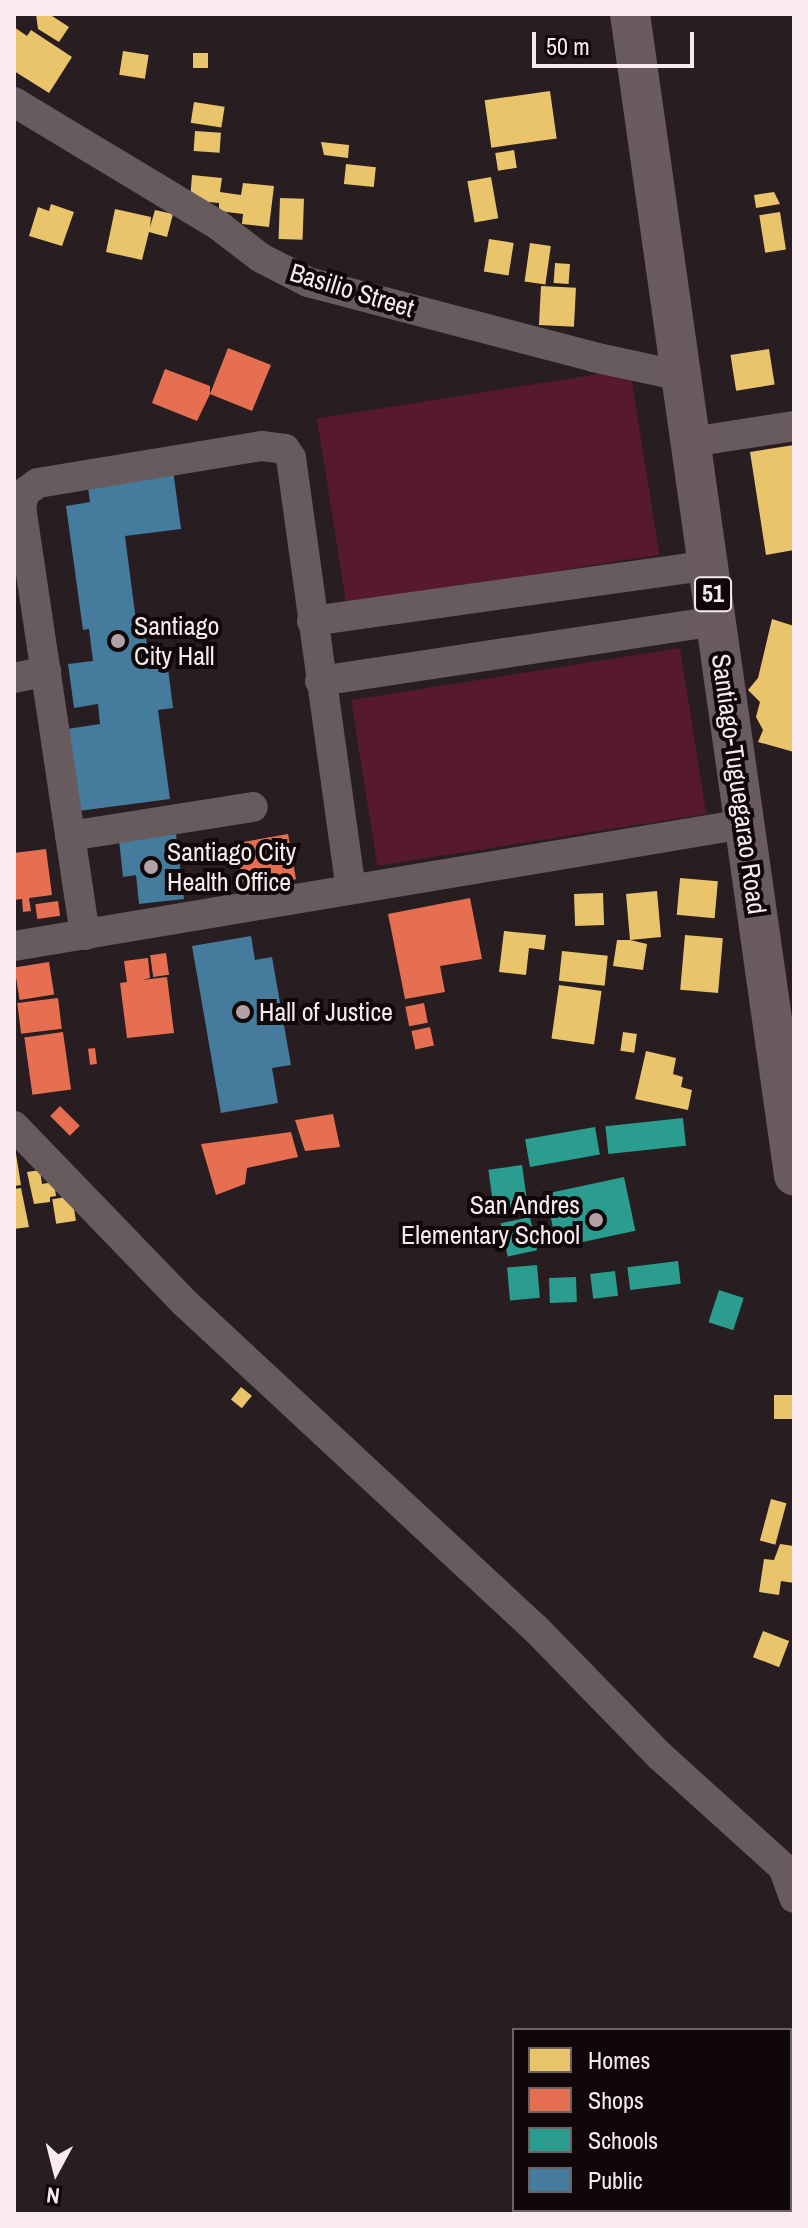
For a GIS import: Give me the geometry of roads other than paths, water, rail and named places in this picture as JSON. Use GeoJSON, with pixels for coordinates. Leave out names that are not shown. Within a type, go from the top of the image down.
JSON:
{"type":"FeatureCollection","features":[{"type":"Feature","properties":{"kind":"main road","name":"Santiago-Tuguegarao Road"},"geometry":{"type":"LineString","coordinates":[[630,14],[794,1175]]}},
{"type":"Feature","properties":{"kind":"street","name":"Basilio Street"},"geometry":{"type":"LineString","coordinates":[[14,102],[218,225],[261,258],[308,282],[593,357],[682,376]]}},
{"type":"Feature","properties":{"kind":"street"},"geometry":{"type":"LineString","coordinates":[[691,442],[794,426]]}},
{"type":"Feature","properties":{"kind":"street"},"geometry":{"type":"LineString","coordinates":[[85,935],[21,509],[24,493],[38,483],[262,446],[285,449],[291,458],[351,888]]}},
{"type":"Feature","properties":{"kind":"street"},"geometry":{"type":"LineString","coordinates":[[312,621],[710,565]]}},
{"type":"Feature","properties":{"kind":"street"},"geometry":{"type":"LineString","coordinates":[[320,681],[716,621]]}},
{"type":"Feature","properties":{"kind":"street"},"geometry":{"type":"LineString","coordinates":[[14,678],[46,671]]}},
{"type":"Feature","properties":{"kind":"street"},"geometry":{"type":"LineString","coordinates":[[70,836],[253,807]]}},
{"type":"Feature","properties":{"kind":"street"},"geometry":{"type":"LineString","coordinates":[[14,946],[744,824]]}},
{"type":"Feature","properties":{"kind":"street"},"geometry":{"type":"LineString","coordinates":[[17,1129],[185,1303],[536,1629],[660,1756],[783,1867],[794,1898]]}},
{"type":"Feature","properties":{"kind":"place","name":"Santiago City Hall"},"geometry":{"type":"Point","coordinates":[118,641]}},
{"type":"Feature","properties":{"kind":"place","name":"Santiago City Health Office"},"geometry":{"type":"Point","coordinates":[151,867]}},
{"type":"Feature","properties":{"kind":"place","name":"Hall of Justice"},"geometry":{"type":"Point","coordinates":[243,1012]}},
{"type":"Feature","properties":{"kind":"place","name":"San Andres Elementary School"},"geometry":{"type":"Point","coordinates":[596,1220]}}]}
